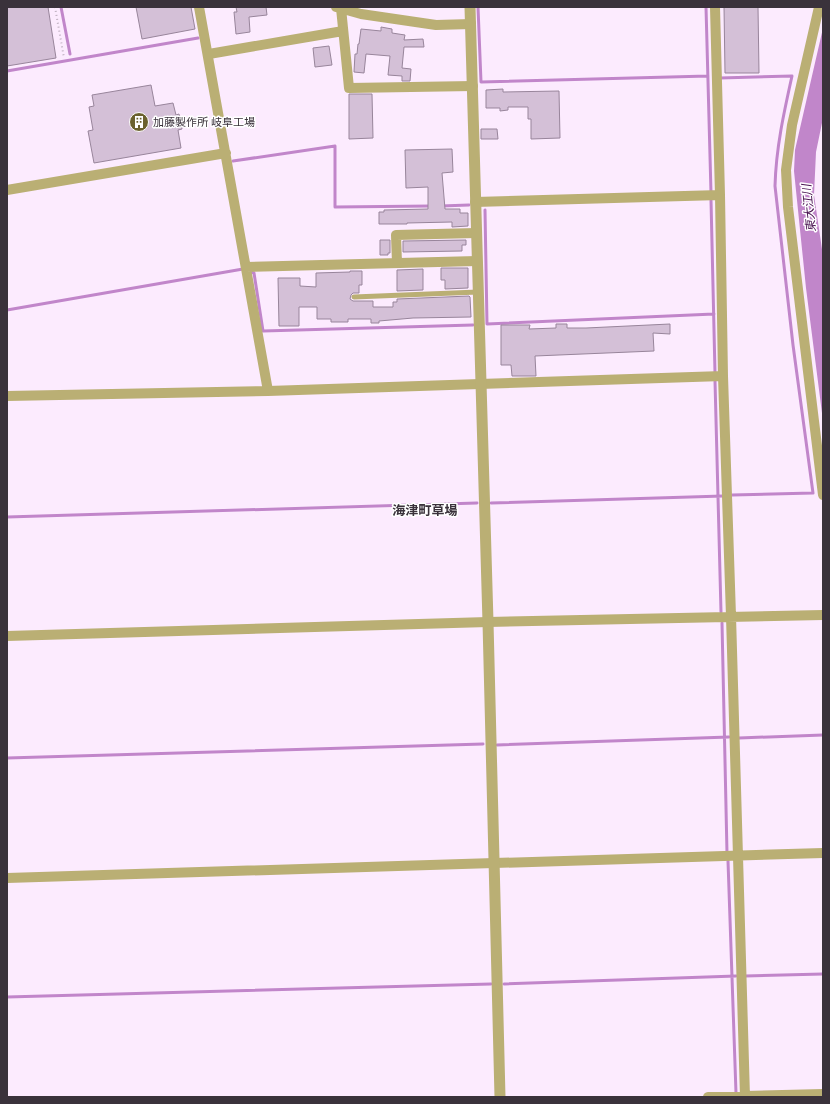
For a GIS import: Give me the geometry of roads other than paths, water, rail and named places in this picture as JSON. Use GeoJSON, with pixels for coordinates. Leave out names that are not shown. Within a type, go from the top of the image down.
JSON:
{"type":"FeatureCollection","features":[{"type":"Feature","properties":{"kind":"street"},"geometry":{"type":"LineString","coordinates":[[199,7],[209,54],[268,390]]}},
{"type":"Feature","properties":{"kind":"street"},"geometry":{"type":"LineString","coordinates":[[470,7],[500,1097]]}},
{"type":"Feature","properties":{"kind":"street"},"geometry":{"type":"LineString","coordinates":[[715,7],[723,376],[745,1096]]}},
{"type":"Feature","properties":{"kind":"street"},"geometry":{"type":"LineString","coordinates":[[819,7],[792,125],[786,170],[788,207],[823,495]]}},
{"type":"Feature","properties":{"kind":"street"},"geometry":{"type":"LineString","coordinates":[[471,24],[436,25],[365,11],[338,8],[343,31],[349,88],[473,86]]}},
{"type":"Feature","properties":{"kind":"street"},"geometry":{"type":"LineString","coordinates":[[209,54],[343,31]]}},
{"type":"Feature","properties":{"kind":"street"},"geometry":{"type":"LineString","coordinates":[[7,190],[226,153]]}},
{"type":"Feature","properties":{"kind":"street"},"geometry":{"type":"LineString","coordinates":[[475,202],[720,195]]}},
{"type":"Feature","properties":{"kind":"street"},"geometry":{"type":"LineString","coordinates":[[397,263],[396,235],[476,233]]}},
{"type":"Feature","properties":{"kind":"street"},"geometry":{"type":"LineString","coordinates":[[246,267],[477,261]]}},
{"type":"Feature","properties":{"kind":"street"},"geometry":{"type":"LineString","coordinates":[[7,396],[268,390],[723,376]]}},
{"type":"Feature","properties":{"kind":"street"},"geometry":{"type":"LineString","coordinates":[[7,636],[488,622],[823,615]]}},
{"type":"Feature","properties":{"kind":"street"},"geometry":{"type":"LineString","coordinates":[[7,878],[823,854]]}},
{"type":"Feature","properties":{"kind":"street"},"geometry":{"type":"LineString","coordinates":[[708,1097],[823,1094]]}},
{"type":"Feature","properties":{"kind":"lane"},"geometry":{"type":"LineString","coordinates":[[354,297],[478,292]]}},
{"type":"Feature","properties":{"kind":"water","name":"東大江川"},"geometry":{"type":"Polygon","coordinates":[[[823,28],[823,118],[816,152],[814,195],[823,256],[823,421],[806,288],[794,171],[795,150],[823,28]]]}},
{"type":"Feature","properties":{"kind":"waterway"},"geometry":{"type":"LineString","coordinates":[[61,7],[70,54]]}},
{"type":"Feature","properties":{"kind":"waterway"},"geometry":{"type":"LineString","coordinates":[[478,7],[481,82],[708,76]]}},
{"type":"Feature","properties":{"kind":"waterway"},"geometry":{"type":"LineString","coordinates":[[706,7],[711,193]]}},
{"type":"Feature","properties":{"kind":"waterway"},"geometry":{"type":"LineString","coordinates":[[7,71],[198,38]]}},
{"type":"Feature","properties":{"kind":"waterway"},"geometry":{"type":"LineString","coordinates":[[720,78],[792,76],[783,117],[775,186],[793,345],[813,493],[732,495]]}},
{"type":"Feature","properties":{"kind":"waterway"},"geometry":{"type":"LineString","coordinates":[[233,161],[335,146],[335,207],[431,206]]}},
{"type":"Feature","properties":{"kind":"waterway"},"geometry":{"type":"LineString","coordinates":[[711,200],[715,373]]}},
{"type":"Feature","properties":{"kind":"waterway"},"geometry":{"type":"LineString","coordinates":[[441,206],[469,205]]}},
{"type":"Feature","properties":{"kind":"waterway"},"geometry":{"type":"LineString","coordinates":[[485,210],[487,324],[714,314]]}},
{"type":"Feature","properties":{"kind":"waterway"},"geometry":{"type":"LineString","coordinates":[[7,310],[243,269]]}},
{"type":"Feature","properties":{"kind":"waterway"},"geometry":{"type":"LineString","coordinates":[[251,272],[254,273],[263,331],[473,325]]}},
{"type":"Feature","properties":{"kind":"waterway"},"geometry":{"type":"LineString","coordinates":[[715,381],[721,612]]}},
{"type":"Feature","properties":{"kind":"waterway"},"geometry":{"type":"LineString","coordinates":[[491,503],[723,496]]}},
{"type":"Feature","properties":{"kind":"waterway"},"geometry":{"type":"LineString","coordinates":[[7,517],[477,503]]}},
{"type":"Feature","properties":{"kind":"waterway"},"geometry":{"type":"LineString","coordinates":[[722,623],[727,853]]}},
{"type":"Feature","properties":{"kind":"waterway"},"geometry":{"type":"LineString","coordinates":[[739,738],[823,735]]}},
{"type":"Feature","properties":{"kind":"waterway"},"geometry":{"type":"LineString","coordinates":[[497,745],[729,737]]}},
{"type":"Feature","properties":{"kind":"waterway"},"geometry":{"type":"LineString","coordinates":[[7,758],[483,744]]}},
{"type":"Feature","properties":{"kind":"waterway"},"geometry":{"type":"LineString","coordinates":[[728,861],[736,1093]]}},
{"type":"Feature","properties":{"kind":"waterway"},"geometry":{"type":"LineString","coordinates":[[745,976],[823,974]]}},
{"type":"Feature","properties":{"kind":"waterway"},"geometry":{"type":"LineString","coordinates":[[504,984],[736,976]]}},
{"type":"Feature","properties":{"kind":"waterway"},"geometry":{"type":"LineString","coordinates":[[7,997],[491,984]]}},
{"type":"Feature","properties":{"kind":"place","name":"加藤製作所 岐阜工場"},"geometry":{"type":"Point","coordinates":[139,122]}},
{"type":"Feature","properties":{"kind":"district","name":"海津町草場"},"geometry":{"type":"Point","coordinates":[425,510]}}]}
